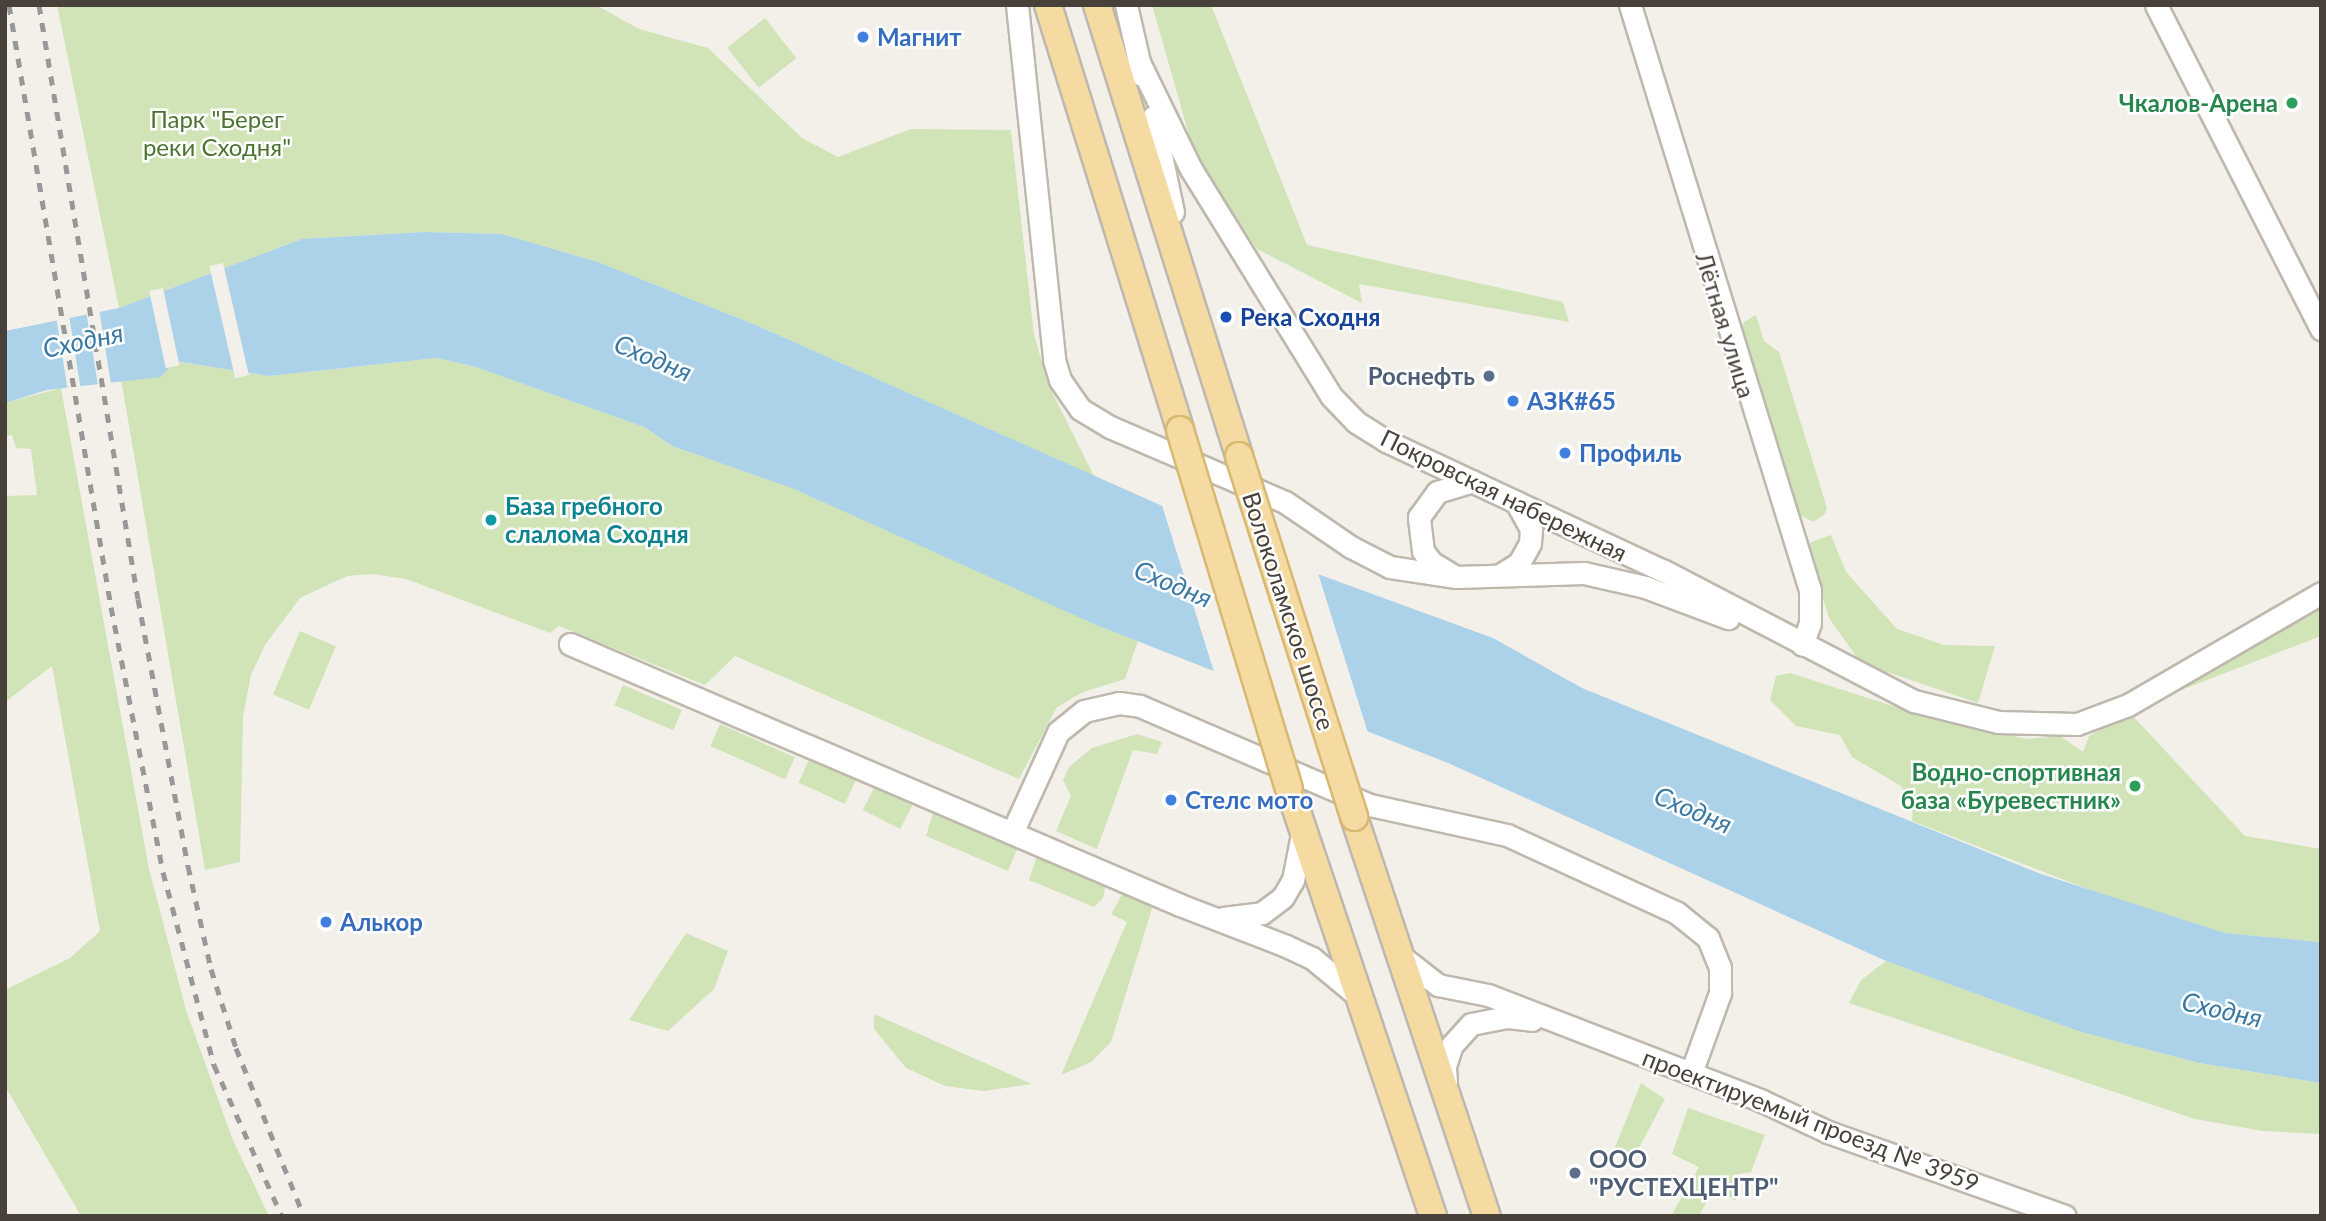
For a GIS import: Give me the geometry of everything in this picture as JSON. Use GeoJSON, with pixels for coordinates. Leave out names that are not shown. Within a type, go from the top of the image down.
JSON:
{"type":"FeatureCollection","features":[{"type":"Feature","properties":{"kind":"main road","name":"Волоколамское шоссе"},"geometry":{"type":"LineString","coordinates":[[1048,5],[1289,788],[1433,1216]]}},
{"type":"Feature","properties":{"kind":"main road","name":"Волоколамское шоссе"},"geometry":{"type":"LineString","coordinates":[[1097,5],[1354,817],[1487,1216]]}},
{"type":"Feature","properties":{"kind":"street","name":"Покровская набережная"},"geometry":{"type":"LineString","coordinates":[[1017,5],[1054,360],[1060,380],[1080,409],[1110,427],[1285,502],[1390,567],[1456,577],[1584,573],[1645,587],[1802,645]]}},
{"type":"Feature","properties":{"kind":"street"},"geometry":{"type":"LineString","coordinates":[[1126,5],[1189,297]]}},
{"type":"Feature","properties":{"kind":"street","name":"Лётная улица"},"geometry":{"type":"LineString","coordinates":[[1630,5],[1810,590],[1810,623],[1802,645]]}},
{"type":"Feature","properties":{"kind":"street"},"geometry":{"type":"LineString","coordinates":[[2156,5],[2321,329]]}},
{"type":"Feature","properties":{"kind":"street","name":"Покровская набережная"},"geometry":{"type":"LineString","coordinates":[[1139,62],[1169,132],[1331,396],[1356,422],[1386,441],[1664,571],[1914,701],[1998,722],[2077,724],[2128,705],[2321,593]]}},
{"type":"Feature","properties":{"kind":"street"},"geometry":{"type":"LineString","coordinates":[[1456,577],[1432,563],[1423,551],[1419,517],[1437,492],[1472,481]]}},
{"type":"Feature","properties":{"kind":"street"},"geometry":{"type":"LineString","coordinates":[[1500,575],[1518,563],[1530,543],[1531,529],[1516,502]]}},
{"type":"Feature","properties":{"kind":"street"},"geometry":{"type":"LineString","coordinates":[[570,644],[1203,915],[1312,958],[1360,998]]}},
{"type":"Feature","properties":{"kind":"street"},"geometry":{"type":"LineString","coordinates":[[1012,833],[1058,732],[1084,710],[1119,702],[1140,706],[1370,805],[1507,835],[1676,913],[1707,938],[1720,967],[1720,993],[1691,1073]]}},
{"type":"Feature","properties":{"kind":"street"},"geometry":{"type":"LineString","coordinates":[[1203,915],[1247,918],[1273,906],[1293,880],[1303,829]]}},
{"type":"Feature","properties":{"kind":"street","name":"проектируемый проезд № 3959"},"geometry":{"type":"LineString","coordinates":[[1399,954],[1438,985],[1488,995],[1691,1073],[1828,1132],[2065,1216]]}},
{"type":"Feature","properties":{"kind":"street","name":"проектируемый проезд № 3959"},"geometry":{"type":"LineString","coordinates":[[1448,1100],[1447,1055],[1471,1024],[1508,1017],[1559,1022]]}},
{"type":"Feature","properties":{"kind":"green space","name":"Парк \"Берег реки Сходня\""},"geometry":{"type":"Polygon","coordinates":[[[57,5],[596,5],[639,29],[708,48],[802,138],[838,157],[911,129],[1011,130],[1034,335],[1049,386],[1094,476],[758,326],[598,262],[502,234],[425,232],[302,239],[119,308],[57,5]]]}},
{"type":"Feature","properties":{"kind":"green space"},"geometry":{"type":"Polygon","coordinates":[[[1152,5],[1211,5],[1307,245],[1563,302],[1569,322],[1359,284],[1362,303],[1257,249],[1195,156],[1152,5]]]}},
{"type":"Feature","properties":{"kind":"green space"},"geometry":{"type":"Polygon","coordinates":[[[765,18],[796,58],[759,88],[727,48],[765,18]]]}},
{"type":"Feature","properties":{"kind":"green space"},"geometry":{"type":"Polygon","coordinates":[[[1756,315],[1764,341],[1779,352],[1827,508],[1825,514],[1813,522],[1796,513],[1740,334],[1744,322],[1756,315]]]}},
{"type":"Feature","properties":{"kind":"green space"},"geometry":{"type":"Polygon","coordinates":[[[437,358],[476,367],[644,427],[672,446],[794,489],[1138,641],[1125,679],[1083,692],[1057,707],[1019,779],[735,656],[705,685],[559,626],[550,633],[406,579],[372,574],[347,576],[300,598],[265,645],[251,675],[243,716],[240,862],[205,870],[121,379],[161,377],[174,361],[270,376],[437,358]]]}},
{"type":"Feature","properties":{"kind":"green space"},"geometry":{"type":"Polygon","coordinates":[[[61,388],[149,869],[186,1010],[232,1138],[269,1216],[81,1216],[5,1086],[5,990],[70,958],[100,931],[52,666],[5,702],[5,496],[37,495],[31,449],[16,448],[12,435],[5,436],[5,403],[61,388]]]}},
{"type":"Feature","properties":{"kind":"green space"},"geometry":{"type":"Polygon","coordinates":[[[1831,535],[1846,572],[1897,629],[1944,645],[1995,646],[1978,703],[1861,663],[1829,618],[1808,550],[1811,542],[1831,535]]]}},
{"type":"Feature","properties":{"kind":"green space","name":"Водно-спортивная база «Буревестник»"},"geometry":{"type":"Polygon","coordinates":[[[2321,604],[2321,636],[2150,702],[2321,604]]]}},
{"type":"Feature","properties":{"kind":"green space"},"geometry":{"type":"Polygon","coordinates":[[[300,631],[336,646],[309,710],[273,695],[300,631]]]}},
{"type":"Feature","properties":{"kind":"green space"},"geometry":{"type":"Polygon","coordinates":[[[1790,673],[1933,719],[2027,739],[2060,736],[2083,752],[2089,736],[2130,713],[2245,836],[2321,849],[2321,942],[2225,933],[2124,903],[1912,821],[1913,804],[1901,786],[1852,757],[1840,735],[1796,726],[1770,700],[1776,676],[1790,673]]]}},
{"type":"Feature","properties":{"kind":"green space"},"geometry":{"type":"Polygon","coordinates":[[[623,685],[682,710],[673,730],[614,705],[623,685]]]}},
{"type":"Feature","properties":{"kind":"green space"},"geometry":{"type":"Polygon","coordinates":[[[720,724],[795,757],[785,779],[710,746],[720,724]]]}},
{"type":"Feature","properties":{"kind":"green space"},"geometry":{"type":"Polygon","coordinates":[[[1137,734],[1162,742],[1157,754],[1133,750],[1097,849],[1056,831],[1071,796],[1063,780],[1069,767],[1092,748],[1137,734]]]}},
{"type":"Feature","properties":{"kind":"green space"},"geometry":{"type":"Polygon","coordinates":[[[810,758],[856,780],[845,804],[799,782],[810,758]]]}},
{"type":"Feature","properties":{"kind":"green space"},"geometry":{"type":"Polygon","coordinates":[[[875,786],[912,805],[900,829],[863,810],[875,786]]]}},
{"type":"Feature","properties":{"kind":"green space"},"geometry":{"type":"Polygon","coordinates":[[[940,812],[1018,847],[1008,871],[926,836],[933,813],[940,812]]]}},
{"type":"Feature","properties":{"kind":"green space"},"geometry":{"type":"Polygon","coordinates":[[[1037,855],[1106,883],[1103,898],[1094,907],[1029,880],[1037,855]]]}},
{"type":"Feature","properties":{"kind":"green space"},"geometry":{"type":"Polygon","coordinates":[[[1125,889],[1154,902],[1111,1042],[1091,1062],[1061,1075],[1127,922],[1111,914],[1125,889]]]}},
{"type":"Feature","properties":{"kind":"green space"},"geometry":{"type":"Polygon","coordinates":[[[686,933],[728,951],[714,989],[668,1031],[629,1020],[686,933]]]}},
{"type":"Feature","properties":{"kind":"green space"},"geometry":{"type":"Polygon","coordinates":[[[1886,961],[2081,1032],[2199,1063],[2321,1083],[2321,1134],[2263,1131],[2195,1119],[1849,1003],[1861,980],[1886,961]]]}},
{"type":"Feature","properties":{"kind":"green space"},"geometry":{"type":"Polygon","coordinates":[[[874,1014],[1032,1084],[984,1091],[945,1086],[906,1068],[874,1029],[874,1014]]]}},
{"type":"Feature","properties":{"kind":"green space"},"geometry":{"type":"Polygon","coordinates":[[[1641,1083],[1665,1099],[1632,1161],[1613,1152],[1641,1083]]]}},
{"type":"Feature","properties":{"kind":"green space"},"geometry":{"type":"Polygon","coordinates":[[[1688,1108],[1765,1135],[1751,1172],[1733,1175],[1736,1201],[1714,1188],[1699,1216],[1671,1216],[1699,1167],[1672,1154],[1688,1108]]]}},
{"type":"Feature","properties":{"kind":"water","name":"Сходня"},"geometry":{"type":"Polygon","coordinates":[[[425,232],[502,234],[598,262],[758,326],[1304,569],[1493,638],[1582,688],[2041,874],[2225,933],[2321,942],[2321,1083],[2199,1063],[2081,1032],[1886,961],[1448,763],[1094,624],[794,489],[672,446],[644,427],[476,367],[437,358],[269,376],[175,361],[161,377],[47,390],[5,403],[5,331],[119,308],[302,239],[425,232]]]}},
{"type":"Feature","properties":{"kind":"pier"},"geometry":{"type":"Polygon","coordinates":[[[223,263],[249,375],[235,378],[209,266],[223,263]]]}},
{"type":"Feature","properties":{"kind":"pier"},"geometry":{"type":"Polygon","coordinates":[[[163,288],[179,365],[166,368],[149,291],[163,288]]]}},
{"type":"Feature","properties":{"kind":"pier"},"geometry":{"type":"Polygon","coordinates":[[[99,309],[111,384],[98,386],[86,311],[99,309]]]}},
{"type":"Feature","properties":{"kind":"pier"},"geometry":{"type":"Polygon","coordinates":[[[69,315],[81,389],[68,391],[56,317],[69,315]]]}},
{"type":"Feature","properties":{"kind":"pier"},"geometry":{"type":"Polygon","coordinates":[[[1161,502],[1317,570],[1368,733],[1214,672],[1161,502]]]}},
{"type":"Feature","properties":{"kind":"railway"},"geometry":{"type":"LineString","coordinates":[[9,5],[111,607],[163,872],[214,1065],[282,1216]]}},
{"type":"Feature","properties":{"kind":"railway"},"geometry":{"type":"LineString","coordinates":[[39,5],[138,599],[188,866],[211,969],[236,1048],[304,1216]]}},
{"type":"Feature","properties":{"kind":"place","name":"Магнит"},"geometry":{"type":"Point","coordinates":[863,37]}},
{"type":"Feature","properties":{"kind":"place","name":"Чкалов-Арена"},"geometry":{"type":"Point","coordinates":[2292,103]}},
{"type":"Feature","properties":{"kind":"place","name":"Река Сходня"},"geometry":{"type":"Point","coordinates":[1226,317]}},
{"type":"Feature","properties":{"kind":"place","name":"Роснефть"},"geometry":{"type":"Point","coordinates":[1489,376]}},
{"type":"Feature","properties":{"kind":"place","name":"АЗК#65"},"geometry":{"type":"Point","coordinates":[1513,401]}},
{"type":"Feature","properties":{"kind":"place","name":"Профиль"},"geometry":{"type":"Point","coordinates":[1565,453]}},
{"type":"Feature","properties":{"kind":"place","name":"База гребного слалома Сходня"},"geometry":{"type":"Point","coordinates":[491,520]}},
{"type":"Feature","properties":{"kind":"place","name":"Водно-спортивная база «Буревестник»"},"geometry":{"type":"Point","coordinates":[2135,786]}},
{"type":"Feature","properties":{"kind":"place","name":"Стелс мото"},"geometry":{"type":"Point","coordinates":[1171,800]}},
{"type":"Feature","properties":{"kind":"place","name":"Алькор"},"geometry":{"type":"Point","coordinates":[326,922]}},
{"type":"Feature","properties":{"kind":"place","name":"ООО \"РУСТЕХЦЕНТР\""},"geometry":{"type":"Point","coordinates":[1575,1173]}}]}
